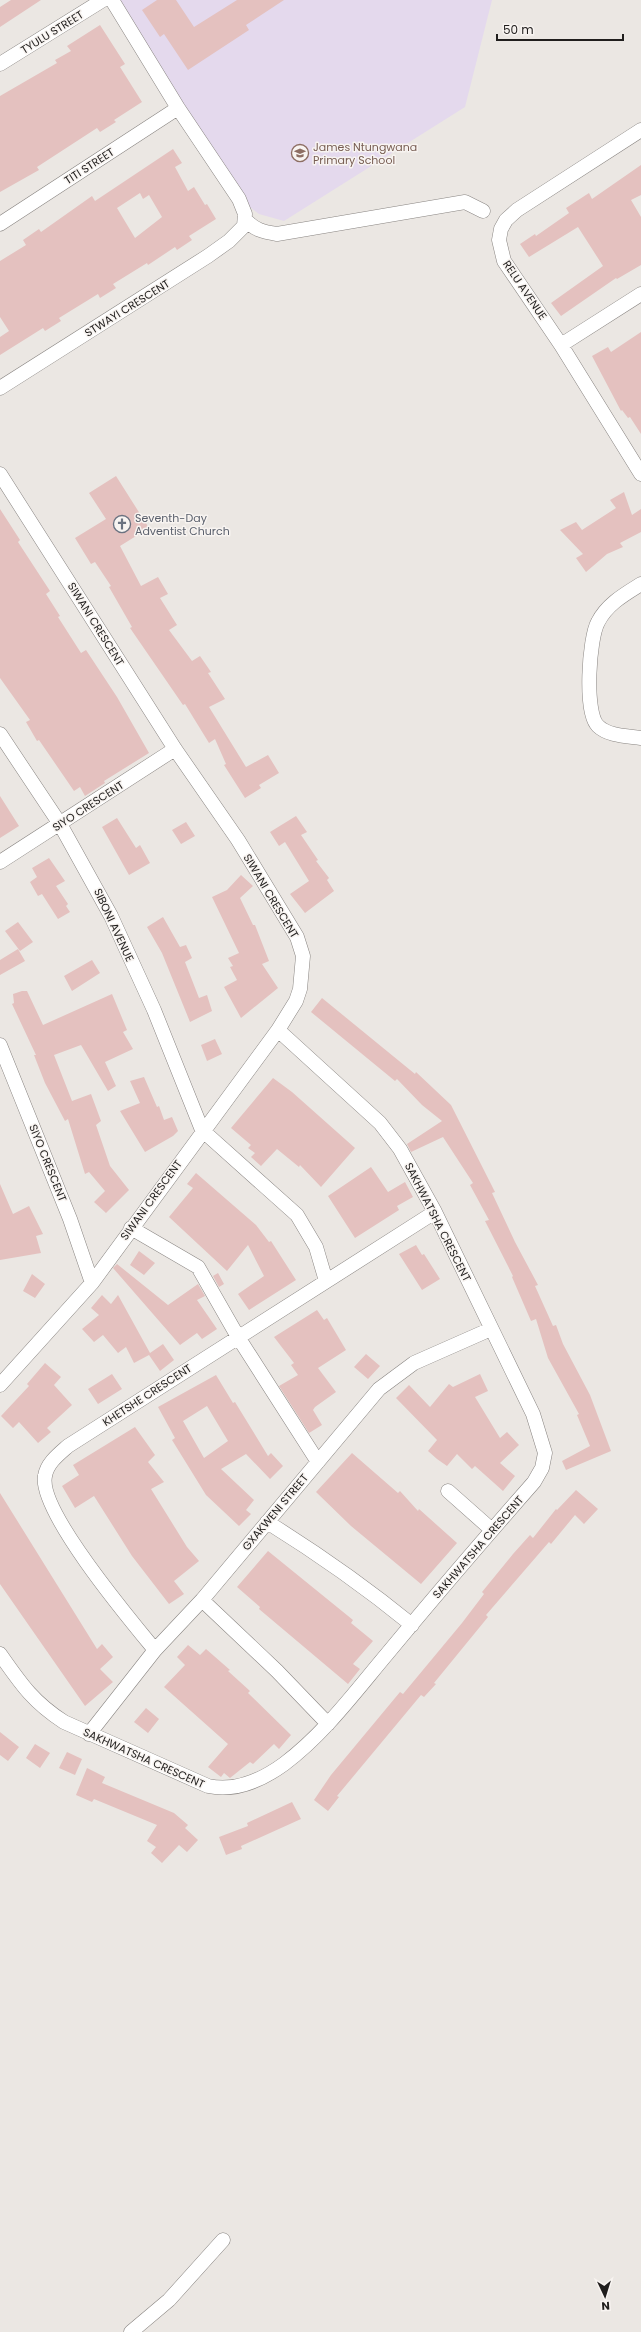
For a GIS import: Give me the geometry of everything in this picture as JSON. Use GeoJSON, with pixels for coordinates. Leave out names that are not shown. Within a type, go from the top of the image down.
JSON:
{"type":"FeatureCollection","features":[{"type":"Feature","properties":{"kind":"street","name":"TYULU STREET"},"geometry":{"type":"LineString","coordinates":[[0,64],[103,0]]}},
{"type":"Feature","properties":{"kind":"street"},"geometry":{"type":"LineString","coordinates":[[112,0],[178,108],[239,199],[245,219],[251,226],[264,232],[277,234],[465,202],[483,212]]}},
{"type":"Feature","properties":{"kind":"street","name":"TITI STREET"},"geometry":{"type":"LineString","coordinates":[[0,224],[178,108]]}},
{"type":"Feature","properties":{"kind":"street","name":"RELU AVENUE"},"geometry":{"type":"LineString","coordinates":[[639,465],[504,261],[499,240],[501,229],[506,220],[517,210],[641,130]]}},
{"type":"Feature","properties":{"kind":"street","name":"STWAYI CRESCENT"},"geometry":{"type":"LineString","coordinates":[[0,388],[208,256],[240,232],[244,226],[245,219]]}},
{"type":"Feature","properties":{"kind":"street"},"geometry":{"type":"LineString","coordinates":[[561,345],[641,294]]}},
{"type":"Feature","properties":{"kind":"street","name":"SIWANI CRESCENT"},"geometry":{"type":"LineString","coordinates":[[0,474],[175,749],[238,840],[297,937],[302,956],[300,989],[296,1001],[278,1030],[202,1130],[92,1282],[0,1385]]}},
{"type":"Feature","properties":{"kind":"street"},"geometry":{"type":"LineString","coordinates":[[641,584],[616,600],[597,622],[591,659],[589,691],[593,720],[598,726],[608,732],[641,738]]}},
{"type":"Feature","properties":{"kind":"street","name":"SIBONI AVENUE"},"geometry":{"type":"LineString","coordinates":[[0,734],[60,824],[111,916],[154,1010],[202,1130]]}},
{"type":"Feature","properties":{"kind":"street","name":"SIYO CRESCENT"},"geometry":{"type":"LineString","coordinates":[[0,862],[175,749]]}},
{"type":"Feature","properties":{"kind":"street","name":"SAKHWATSHA CRESCENT"},"geometry":{"type":"LineString","coordinates":[[0,1654],[24,1688],[42,1708],[64,1722],[208,1786],[222,1789],[234,1788],[255,1780],[283,1765],[328,1724],[534,1482],[542,1468],[545,1453],[533,1414],[435,1212],[391,1135],[278,1030]]}},
{"type":"Feature","properties":{"kind":"street","name":"SIYO CRESCENT"},"geometry":{"type":"LineString","coordinates":[[0,1045],[70,1220],[92,1282]]}},
{"type":"Feature","properties":{"kind":"street"},"geometry":{"type":"LineString","coordinates":[[202,1130],[297,1215],[316,1247],[326,1281]]}},
{"type":"Feature","properties":{"kind":"street","name":"KHETSHE CRESCENT"},"geometry":{"type":"LineString","coordinates":[[155,1650],[93,1572],[53,1509],[45,1491],[45,1476],[53,1459],[68,1446],[435,1212]]}},
{"type":"Feature","properties":{"kind":"street"},"geometry":{"type":"LineString","coordinates":[[131,1228],[198,1267],[238,1337],[318,1462]]}},
{"type":"Feature","properties":{"kind":"street","name":"GXAKWENI STREET"},"geometry":{"type":"LineString","coordinates":[[89,1734],[155,1650],[202,1600],[379,1389],[414,1363],[491,1329]]}},
{"type":"Feature","properties":{"kind":"street"},"geometry":{"type":"LineString","coordinates":[[448,1491],[492,1530]]}},
{"type":"Feature","properties":{"kind":"street"},"geometry":{"type":"LineString","coordinates":[[267,1522],[321,1555],[366,1587],[412,1625]]}},
{"type":"Feature","properties":{"kind":"street"},"geometry":{"type":"LineString","coordinates":[[202,1600],[277,1671],[328,1724]]}},
{"type":"Feature","properties":{"kind":"street"},"geometry":{"type":"LineString","coordinates":[[130,2332],[169,2300],[223,2240]]}},
{"type":"Feature","properties":{"kind":"shaded area","name":"James Ntungwana Primary School"},"geometry":{"type":"Polygon","coordinates":[[[112,0],[492,0],[465,107],[284,221],[259,214],[239,199],[112,0]]]}},
{"type":"Feature","properties":{"kind":"building"},"geometry":{"type":"Polygon","coordinates":[[[11,0],[41,0],[0,27],[0,7],[11,0]]]}},
{"type":"Feature","properties":{"kind":"building"},"geometry":{"type":"Polygon","coordinates":[[[157,0],[176,0],[194,27],[237,0],[284,0],[246,25],[249,30],[188,70],[164,34],[160,37],[142,10],[157,0]]]}},
{"type":"Feature","properties":{"kind":"building"},"geometry":{"type":"Polygon","coordinates":[[[100,25],[125,64],[120,67],[142,102],[114,120],[116,122],[100,132],[97,128],[37,167],[39,170],[0,192],[0,96],[57,63],[55,60],[71,51],[67,46],[100,25]]]}},
{"type":"Feature","properties":{"kind":"building"},"geometry":{"type":"Polygon","coordinates":[[[173,149],[182,163],[175,167],[188,191],[194,187],[216,219],[189,236],[192,240],[177,250],[175,247],[148,265],[147,263],[113,284],[116,288],[100,298],[98,294],[59,318],[61,321],[45,331],[43,328],[0,355],[0,337],[9,331],[0,317],[0,261],[26,245],[23,240],[39,229],[41,232],[92,196],[95,201],[173,149]],[[140,193],[117,208],[135,238],[162,217],[149,195],[143,199],[140,193]]]}},
{"type":"Feature","properties":{"kind":"building"},"geometry":{"type":"Polygon","coordinates":[[[641,165],[641,195],[631,200],[641,217],[641,265],[617,279],[616,278],[561,316],[551,303],[603,266],[578,227],[529,257],[520,244],[535,234],[536,236],[569,213],[566,208],[589,193],[592,199],[641,165]]]}},
{"type":"Feature","properties":{"kind":"building"},"geometry":{"type":"Polygon","coordinates":[[[641,332],[641,434],[630,417],[628,418],[622,410],[621,411],[592,356],[608,347],[611,352],[641,332]]]}},
{"type":"Feature","properties":{"kind":"building"},"geometry":{"type":"Polygon","coordinates":[[[116,476],[149,528],[120,546],[141,586],[158,577],[168,594],[160,598],[177,625],[169,630],[192,661],[200,656],[211,672],[208,673],[225,699],[209,707],[246,767],[268,755],[279,773],[259,785],[261,788],[245,798],[224,765],[226,764],[215,739],[209,743],[185,704],[183,705],[130,628],[132,627],[109,587],[111,586],[95,562],[91,564],[75,538],[106,519],[89,493],[116,476]]]}},
{"type":"Feature","properties":{"kind":"building"},"geometry":{"type":"Polygon","coordinates":[[[624,492],[632,515],[641,509],[641,532],[620,543],[623,547],[607,554],[586,572],[576,558],[583,554],[560,530],[576,522],[582,530],[616,508],[610,500],[624,492]]]}},
{"type":"Feature","properties":{"kind":"building"},"geometry":{"type":"Polygon","coordinates":[[[0,509],[20,540],[18,542],[50,591],[46,594],[60,616],[58,617],[81,653],[86,650],[117,697],[149,753],[104,781],[105,783],[85,796],[80,787],[74,791],[39,740],[37,741],[26,722],[30,720],[0,678],[0,509]]]}},
{"type":"Feature","properties":{"kind":"building"},"geometry":{"type":"Polygon","coordinates":[[[0,796],[19,826],[0,838],[0,796]]]}},
{"type":"Feature","properties":{"kind":"building"},"geometry":{"type":"Polygon","coordinates":[[[296,816],[307,832],[301,835],[318,860],[316,861],[329,878],[327,880],[334,891],[305,913],[290,894],[309,881],[285,842],[279,846],[270,832],[296,816]]]}},
{"type":"Feature","properties":{"kind":"building"},"geometry":{"type":"Polygon","coordinates":[[[117,818],[136,848],[140,845],[150,863],[129,875],[102,827],[117,818]]]}},
{"type":"Feature","properties":{"kind":"building"},"geometry":{"type":"Polygon","coordinates":[[[186,822],[195,836],[181,844],[172,830],[186,822]]]}},
{"type":"Feature","properties":{"kind":"building"},"geometry":{"type":"Polygon","coordinates":[[[49,858],[65,881],[56,886],[68,904],[66,906],[70,912],[58,919],[42,894],[38,896],[30,882],[37,877],[32,868],[49,858]]]}},
{"type":"Feature","properties":{"kind":"building"},"geometry":{"type":"Polygon","coordinates":[[[241,875],[253,886],[240,898],[253,925],[255,925],[269,961],[262,964],[278,988],[241,1018],[224,987],[237,980],[230,967],[233,966],[228,958],[239,953],[212,897],[227,890],[241,875]]]}},
{"type":"Feature","properties":{"kind":"building"},"geometry":{"type":"Polygon","coordinates":[[[163,917],[180,947],[186,945],[192,958],[185,962],[199,998],[207,995],[212,1011],[190,1022],[162,953],[147,927],[163,917]]]}},
{"type":"Feature","properties":{"kind":"building"},"geometry":{"type":"Polygon","coordinates":[[[18,922],[33,942],[20,951],[5,931],[18,922]]]}},
{"type":"Feature","properties":{"kind":"building"},"geometry":{"type":"Polygon","coordinates":[[[18,949],[25,961],[0,975],[0,960],[18,949]]]}},
{"type":"Feature","properties":{"kind":"building"},"geometry":{"type":"Polygon","coordinates":[[[92,960],[100,973],[72,991],[64,976],[92,960]]]}},
{"type":"Feature","properties":{"kind":"building"},"geometry":{"type":"Polygon","coordinates":[[[27,991],[43,1025],[112,994],[127,1030],[123,1032],[133,1049],[105,1062],[116,1086],[108,1091],[81,1045],[54,1055],[72,1101],[91,1094],[101,1121],[96,1125],[110,1166],[129,1190],[106,1213],[94,1202],[105,1191],[89,1172],[85,1174],[68,1119],[65,1121],[45,1083],[34,1055],[36,1055],[12,1004],[14,1003],[13,994],[27,991]]]}},
{"type":"Feature","properties":{"kind":"building"},"geometry":{"type":"Polygon","coordinates":[[[322,998],[415,1074],[416,1072],[451,1105],[495,1192],[492,1193],[515,1242],[538,1285],[535,1286],[553,1326],[556,1325],[563,1344],[590,1395],[611,1451],[566,1470],[562,1461],[590,1446],[577,1415],[579,1414],[548,1358],[536,1319],[531,1321],[512,1277],[513,1276],[485,1221],[489,1220],[470,1185],[473,1183],[443,1137],[411,1152],[407,1144],[442,1121],[422,1105],[397,1079],[395,1081],[311,1012],[322,998]]]}},
{"type":"Feature","properties":{"kind":"building"},"geometry":{"type":"Polygon","coordinates":[[[215,1039],[222,1054],[207,1061],[201,1045],[215,1039]]]}},
{"type":"Feature","properties":{"kind":"building"},"geometry":{"type":"Polygon","coordinates":[[[144,1077],[157,1107],[159,1106],[164,1120],[172,1117],[178,1131],[173,1136],[145,1152],[120,1111],[140,1103],[130,1081],[144,1077]]]}},
{"type":"Feature","properties":{"kind":"building"},"geometry":{"type":"Polygon","coordinates":[[[273,1078],[292,1092],[355,1148],[321,1187],[300,1165],[299,1167],[277,1149],[261,1166],[251,1157],[255,1153],[248,1148],[251,1145],[231,1128],[273,1078]]]}},
{"type":"Feature","properties":{"kind":"building"},"geometry":{"type":"Polygon","coordinates":[[[371,1167],[388,1192],[405,1182],[413,1197],[397,1206],[399,1210],[355,1238],[328,1196],[371,1167]]]}},
{"type":"Feature","properties":{"kind":"building"},"geometry":{"type":"Polygon","coordinates":[[[196,1173],[256,1225],[269,1242],[271,1241],[296,1280],[249,1310],[238,1294],[264,1276],[248,1245],[227,1271],[169,1217],[193,1188],[187,1184],[196,1173]]]}},
{"type":"Feature","properties":{"kind":"building"},"geometry":{"type":"Polygon","coordinates":[[[0,1184],[13,1214],[29,1206],[43,1234],[36,1236],[41,1253],[0,1260],[0,1184]]]}},
{"type":"Feature","properties":{"kind":"building"},"geometry":{"type":"Polygon","coordinates":[[[416,1245],[422,1255],[424,1254],[440,1279],[422,1290],[399,1254],[416,1245]]]}},
{"type":"Feature","properties":{"kind":"building"},"geometry":{"type":"Polygon","coordinates":[[[139,1251],[155,1263],[144,1275],[130,1265],[139,1251]]]}},
{"type":"Feature","properties":{"kind":"building"},"geometry":{"type":"Polygon","coordinates":[[[117,1264],[168,1305],[198,1284],[205,1296],[197,1300],[217,1329],[202,1339],[197,1333],[180,1345],[113,1268],[117,1264]]]}},
{"type":"Feature","properties":{"kind":"building"},"geometry":{"type":"Polygon","coordinates":[[[218,1273],[224,1284],[219,1287],[213,1276],[218,1273]]]}},
{"type":"Feature","properties":{"kind":"building"},"geometry":{"type":"Polygon","coordinates":[[[32,1274],[45,1284],[35,1298],[23,1291],[32,1274]]]}},
{"type":"Feature","properties":{"kind":"building"},"geometry":{"type":"Polygon","coordinates":[[[102,1295],[111,1304],[118,1295],[150,1353],[163,1344],[174,1360],[160,1371],[149,1355],[134,1363],[126,1347],[118,1353],[103,1335],[94,1342],[82,1329],[99,1315],[91,1308],[102,1295]]]}},
{"type":"Feature","properties":{"kind":"building"},"geometry":{"type":"Polygon","coordinates":[[[317,1310],[324,1320],[327,1318],[346,1350],[318,1368],[336,1392],[313,1410],[322,1425],[309,1433],[279,1386],[298,1375],[291,1365],[294,1363],[274,1337],[317,1310]]]}},
{"type":"Feature","properties":{"kind":"building"},"geometry":{"type":"Polygon","coordinates":[[[366,1354],[380,1366],[368,1379],[354,1367],[366,1354]]]}},
{"type":"Feature","properties":{"kind":"building"},"geometry":{"type":"Polygon","coordinates":[[[45,1363],[61,1377],[54,1385],[72,1405],[47,1428],[51,1432],[38,1443],[19,1422],[13,1428],[1,1416],[29,1386],[27,1384],[45,1363]]]}},
{"type":"Feature","properties":{"kind":"building"},"geometry":{"type":"Polygon","coordinates":[[[112,1374],[122,1389],[98,1404],[88,1389],[112,1374]]]}},
{"type":"Feature","properties":{"kind":"building"},"geometry":{"type":"Polygon","coordinates":[[[480,1374],[488,1391],[475,1397],[500,1438],[507,1432],[519,1445],[500,1463],[515,1476],[503,1491],[475,1466],[472,1469],[457,1454],[447,1466],[437,1459],[428,1451],[437,1440],[396,1398],[409,1385],[430,1407],[449,1384],[453,1387],[480,1374]]]}},
{"type":"Feature","properties":{"kind":"building"},"geometry":{"type":"Polygon","coordinates":[[[216,1375],[233,1403],[235,1402],[268,1456],[271,1453],[283,1466],[270,1479],[246,1454],[221,1469],[254,1500],[246,1510],[251,1514],[239,1526],[206,1495],[172,1440],[175,1438],[158,1407],[216,1375]],[[207,1406],[183,1421],[204,1458],[228,1441],[207,1406]]]}},
{"type":"Feature","properties":{"kind":"building"},"geometry":{"type":"Polygon","coordinates":[[[135,1427],[155,1455],[148,1462],[164,1482],[151,1489],[187,1547],[199,1561],[174,1581],[184,1594],[169,1604],[132,1556],[94,1496],[75,1508],[62,1486],[79,1475],[73,1465],[135,1427]]]}},
{"type":"Feature","properties":{"kind":"building"},"geometry":{"type":"Polygon","coordinates":[[[352,1453],[398,1493],[400,1491],[418,1511],[419,1509],[457,1543],[421,1584],[351,1526],[316,1492],[352,1453]]]}},
{"type":"Feature","properties":{"kind":"building"},"geometry":{"type":"Polygon","coordinates":[[[576,1490],[598,1509],[584,1524],[575,1515],[551,1544],[549,1542],[486,1615],[488,1617],[434,1683],[436,1684],[424,1697],[421,1695],[337,1796],[339,1797],[328,1811],[314,1800],[331,1775],[400,1692],[403,1694],[462,1623],[484,1594],[482,1592],[513,1554],[530,1535],[533,1538],[556,1509],[557,1510],[576,1490]]]}},
{"type":"Feature","properties":{"kind":"building"},"geometry":{"type":"Polygon","coordinates":[[[0,1493],[97,1649],[102,1644],[113,1657],[100,1669],[113,1682],[85,1706],[0,1584],[0,1493]]]}},
{"type":"Feature","properties":{"kind":"building"},"geometry":{"type":"Polygon","coordinates":[[[268,1551],[353,1620],[351,1623],[373,1641],[353,1664],[360,1669],[348,1684],[259,1609],[260,1607],[237,1587],[268,1551]]]}},
{"type":"Feature","properties":{"kind":"building"},"geometry":{"type":"Polygon","coordinates":[[[188,1645],[200,1655],[206,1649],[230,1670],[228,1671],[250,1691],[248,1693],[291,1735],[279,1749],[274,1744],[253,1764],[250,1762],[230,1778],[224,1773],[221,1777],[208,1767],[228,1744],[164,1687],[185,1665],[177,1657],[188,1645]]]}},
{"type":"Feature","properties":{"kind":"building"},"geometry":{"type":"Polygon","coordinates":[[[146,1708],[159,1719],[148,1733],[134,1722],[146,1708]]]}},
{"type":"Feature","properties":{"kind":"building"},"geometry":{"type":"Polygon","coordinates":[[[0,1732],[19,1747],[8,1761],[0,1755],[0,1732]]]}},
{"type":"Feature","properties":{"kind":"building"},"geometry":{"type":"Polygon","coordinates":[[[35,1744],[50,1753],[40,1768],[26,1758],[35,1744]]]}},
{"type":"Feature","properties":{"kind":"building"},"geometry":{"type":"Polygon","coordinates":[[[67,1752],[82,1759],[75,1775],[59,1768],[67,1752]]]}},
{"type":"Feature","properties":{"kind":"building"},"geometry":{"type":"Polygon","coordinates":[[[87,1768],[105,1777],[102,1783],[174,1813],[188,1825],[185,1828],[198,1840],[187,1852],[179,1845],[162,1863],[151,1853],[156,1847],[147,1841],[157,1825],[94,1799],[92,1802],[76,1795],[87,1768]]]}},
{"type":"Feature","properties":{"kind":"building"},"geometry":{"type":"Polygon","coordinates":[[[292,1802],[301,1819],[241,1846],[242,1849],[226,1855],[219,1837],[248,1826],[247,1823],[292,1802]]]}},
{"type":"Feature","properties":{"kind":"place","name":"James Ntungwana Primary School"},"geometry":{"type":"Point","coordinates":[300,153]}},
{"type":"Feature","properties":{"kind":"place","name":"Seventh-Day Adventist Church"},"geometry":{"type":"Point","coordinates":[122,524]}}]}
